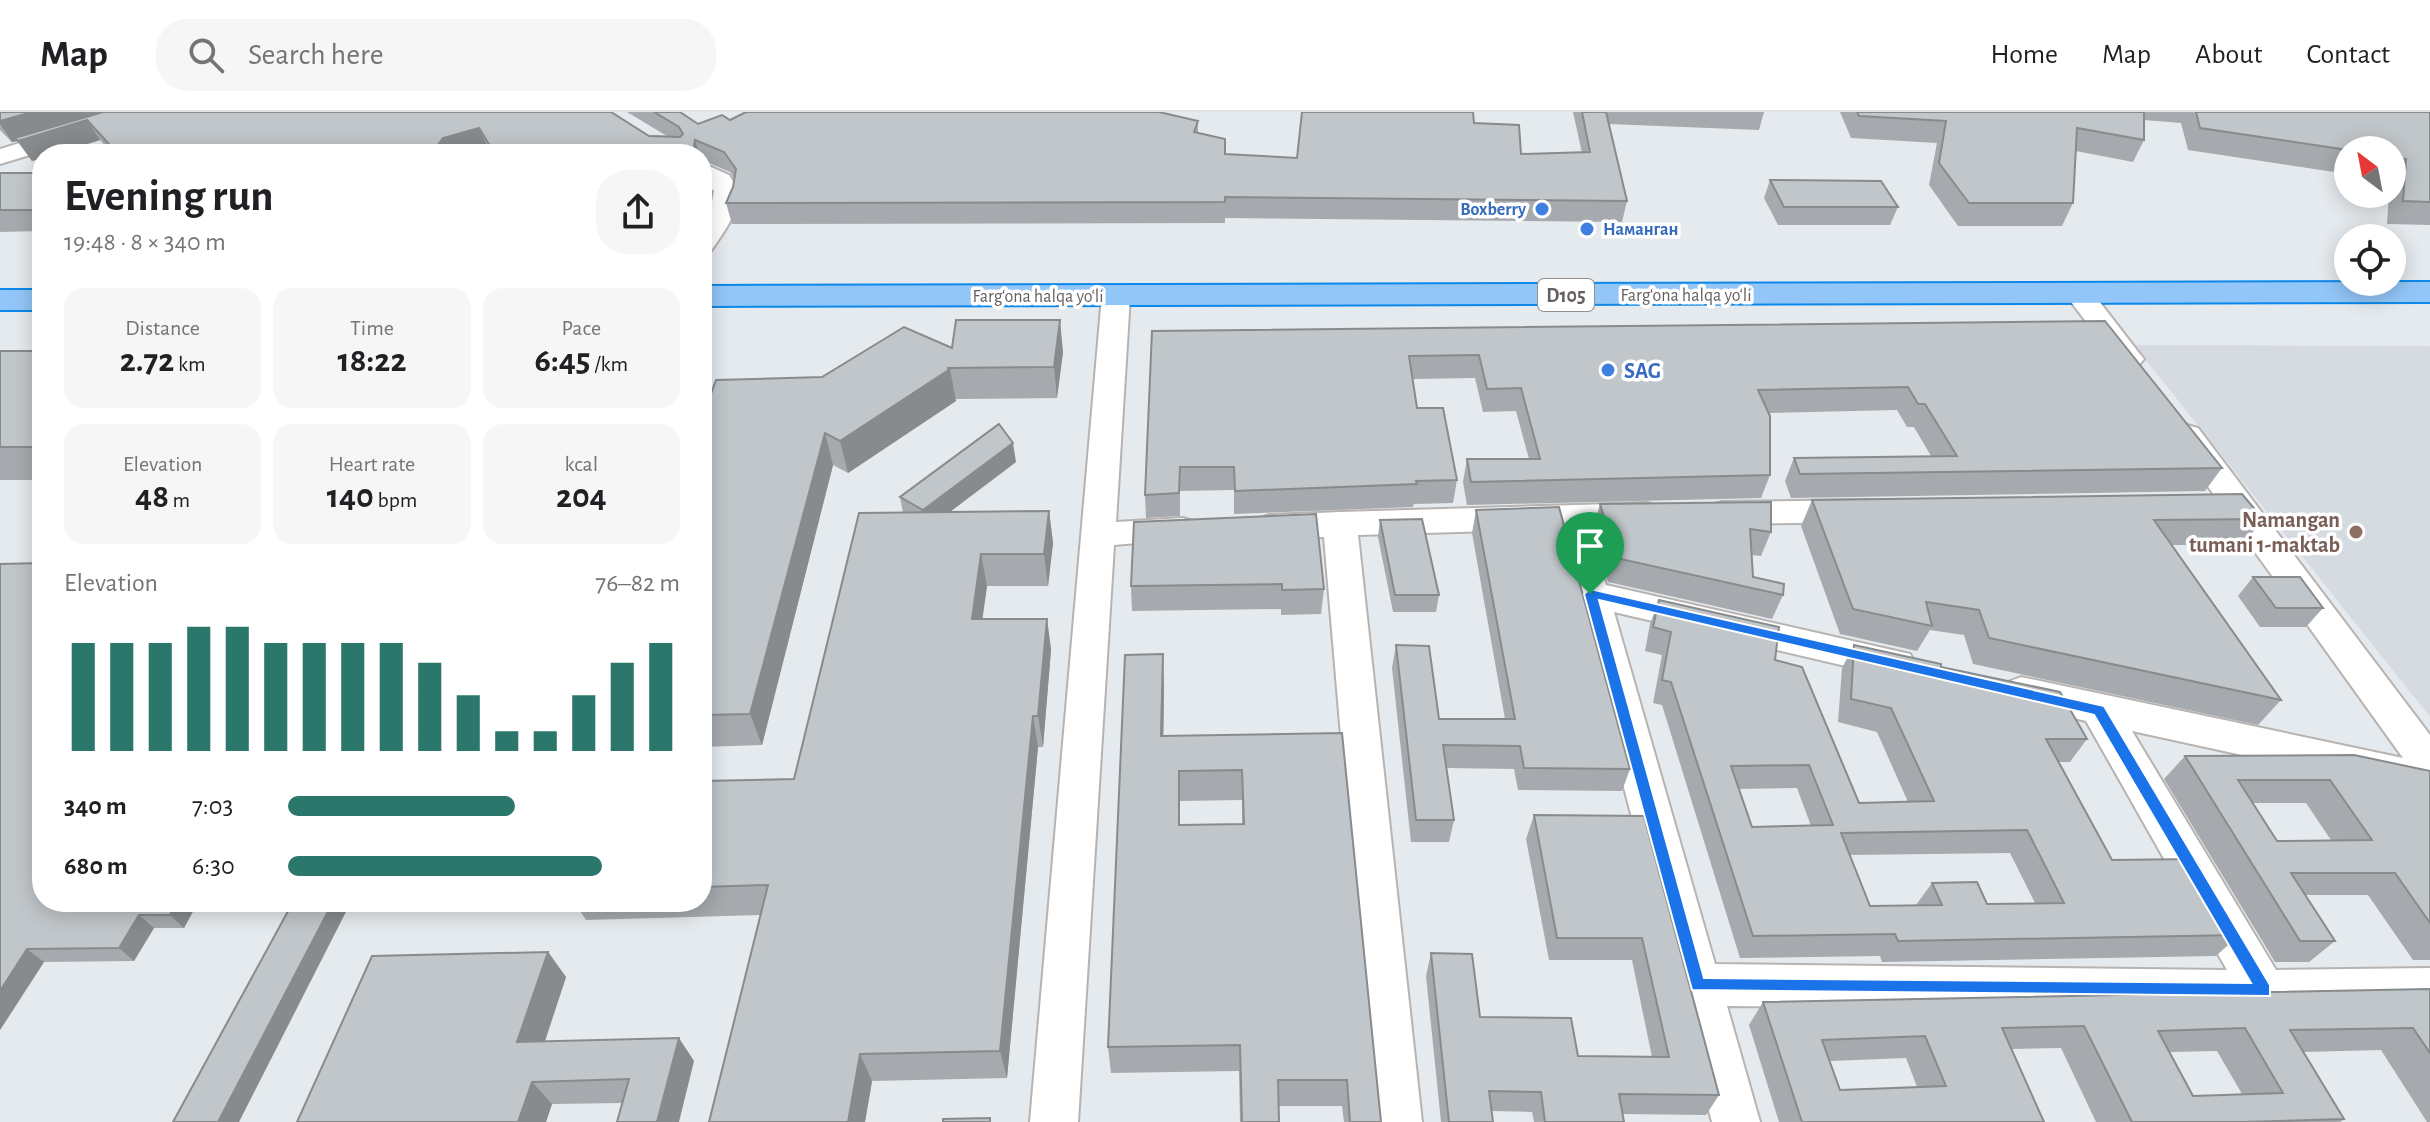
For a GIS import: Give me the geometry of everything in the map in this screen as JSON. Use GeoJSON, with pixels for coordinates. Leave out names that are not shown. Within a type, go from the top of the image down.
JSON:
{"type":"FeatureCollection","features":[{"type":"Feature","properties":{"kind":"highway","name":"Farg‘ona halqa yo‘li"},"geometry":{"type":"LineString","coordinates":[[712,278],[2334,265]]}},
{"type":"Feature","properties":{"kind":"highway"},"geometry":{"type":"LineString","coordinates":[[2406,265],[2430,265]]}},
{"type":"Feature","properties":{"kind":"highway"},"geometry":{"type":"LineString","coordinates":[[0,281],[32,281]]}},
{"type":"Feature","properties":{"kind":"highway","name":"Farg‘ona halqa yo‘li"},"geometry":{"type":"LineString","coordinates":[[712,296],[2430,292]]}},
{"type":"Feature","properties":{"kind":"highway"},"geometry":{"type":"LineString","coordinates":[[0,300],[32,300]]}},
{"type":"Feature","properties":{"kind":"street"},"geometry":{"type":"LineString","coordinates":[[40,144],[137,113]]}},
{"type":"Feature","properties":{"kind":"street"},"geometry":{"type":"LineString","coordinates":[[0,157],[32,147]]}},
{"type":"Feature","properties":{"kind":"street"},"geometry":{"type":"LineString","coordinates":[[712,176],[723,182],[727,189],[727,200],[712,227]]}},
{"type":"Feature","properties":{"kind":"street"},"geometry":{"type":"LineString","coordinates":[[2079,294],[2154,392],[2224,506],[2430,765]]}},
{"type":"Feature","properties":{"kind":"street"},"geometry":{"type":"LineString","coordinates":[[1054,1122],[1116,296]]}},
{"type":"Feature","properties":{"kind":"street"},"geometry":{"type":"LineString","coordinates":[[1099,534],[1569,515],[1905,510]]}},
{"type":"Feature","properties":{"kind":"street"},"geometry":{"type":"LineString","coordinates":[[1569,515],[1736,1122]]}},
{"type":"Feature","properties":{"kind":"street"},"geometry":{"type":"LineString","coordinates":[[1340,524],[1398,1122]]}},
{"type":"Feature","properties":{"kind":"street"},"geometry":{"type":"LineString","coordinates":[[1590,594],[1929,671]]}},
{"type":"Feature","properties":{"kind":"street"},"geometry":{"type":"LineString","coordinates":[[1991,686],[2430,780]]}},
{"type":"Feature","properties":{"kind":"street"},"geometry":{"type":"LineString","coordinates":[[2099,710],[2264,991]]}},
{"type":"Feature","properties":{"kind":"street"},"geometry":{"type":"LineString","coordinates":[[1698,985],[2264,991],[2430,989]]}},
{"type":"Feature","properties":{"kind":"shaded area","name":"Namangan tumani 1-maktab"},"geometry":{"type":"Polygon","coordinates":[[[2134,345],[2430,346],[2430,717],[2134,345]]]}},
{"type":"Feature","properties":{"kind":"building"},"geometry":{"type":"Polygon","coordinates":[[[0,112],[32,112],[0,121],[0,112]]]}},
{"type":"Feature","properties":{"kind":"building"},"geometry":{"type":"Polygon","coordinates":[[[103,112],[611,112],[649,136],[680,137],[683,134],[679,127],[654,112],[680,112],[698,124],[722,115],[730,120],[746,112],[1159,112],[1198,121],[1194,132],[1225,139],[1225,154],[1297,158],[1302,112],[1473,112],[1474,123],[1519,125],[1521,154],[1590,152],[1582,112],[1606,112],[1627,201],[1225,197],[1225,202],[726,203],[736,169],[724,152],[712,147],[712,144],[695,140],[694,144],[489,144],[479,128],[443,138],[438,144],[109,144],[87,120],[18,141],[15,138],[103,112]]]}},
{"type":"Feature","properties":{"kind":"building"},"geometry":{"type":"Polygon","coordinates":[[[1857,112],[2144,112],[2144,140],[2077,128],[2073,203],[1969,203],[1939,163],[1946,121],[1859,116],[1857,112]]]}},
{"type":"Feature","properties":{"kind":"building"},"geometry":{"type":"Polygon","coordinates":[[[2196,112],[2430,112],[2430,202],[2406,201],[2406,136],[2334,136],[2334,148],[2200,128],[2196,112]]]}},
{"type":"Feature","properties":{"kind":"building"},"geometry":{"type":"Polygon","coordinates":[[[0,173],[32,173],[32,210],[0,210],[0,173]]]}},
{"type":"Feature","properties":{"kind":"building"},"geometry":{"type":"Polygon","coordinates":[[[1770,180],[1881,181],[1898,207],[1784,207],[1770,180]]]}},
{"type":"Feature","properties":{"kind":"building"},"geometry":{"type":"Polygon","coordinates":[[[956,320],[1060,320],[1054,367],[947,368],[950,369],[840,441],[825,433],[750,714],[712,715],[712,391],[716,380],[822,377],[904,327],[952,348],[956,320]]]}},
{"type":"Feature","properties":{"kind":"building"},"geometry":{"type":"Polygon","coordinates":[[[2105,321],[2222,468],[1800,474],[1794,458],[1957,456],[1925,404],[1918,404],[1908,387],[1758,390],[1770,416],[1770,475],[1471,482],[1467,459],[1540,459],[1521,388],[1487,389],[1479,355],[1409,356],[1417,408],[1443,408],[1457,480],[1235,491],[1234,467],[1180,467],[1179,493],[1145,495],[1152,331],[2105,321]]]}},
{"type":"Feature","properties":{"kind":"building"},"geometry":{"type":"Polygon","coordinates":[[[0,351],[32,351],[32,447],[0,447],[0,351]]]}},
{"type":"Feature","properties":{"kind":"building"},"geometry":{"type":"Polygon","coordinates":[[[999,424],[1013,443],[923,510],[900,497],[999,424]]]}},
{"type":"Feature","properties":{"kind":"building"},"geometry":{"type":"Polygon","coordinates":[[[2242,494],[2263,519],[2154,520],[2281,700],[1989,638],[1979,610],[1926,602],[1932,626],[1853,609],[1812,500],[2242,494]]]}},
{"type":"Feature","properties":{"kind":"building"},"geometry":{"type":"Polygon","coordinates":[[[1771,502],[1771,532],[1750,529],[1753,577],[1784,584],[1783,595],[1616,558],[1600,504],[1771,502]]]}},
{"type":"Feature","properties":{"kind":"building"},"geometry":{"type":"Polygon","coordinates":[[[1559,507],[1630,769],[1524,768],[1520,746],[1443,745],[1454,820],[1416,820],[1396,645],[1429,646],[1439,719],[1515,719],[1476,510],[1559,507]]]}},
{"type":"Feature","properties":{"kind":"building"},"geometry":{"type":"Polygon","coordinates":[[[1049,511],[1044,554],[981,554],[972,619],[1047,619],[1038,716],[1033,716],[1000,1051],[860,1054],[848,1122],[709,1122],[768,885],[712,887],[712,781],[794,779],[859,513],[1049,511]]]}},
{"type":"Feature","properties":{"kind":"building"},"geometry":{"type":"Polygon","coordinates":[[[1316,514],[1324,589],[1282,590],[1282,584],[1131,586],[1134,522],[1316,514]]]}},
{"type":"Feature","properties":{"kind":"building"},"geometry":{"type":"Polygon","coordinates":[[[1422,519],[1439,595],[1395,595],[1380,520],[1422,519]]]}},
{"type":"Feature","properties":{"kind":"building"},"geometry":{"type":"Polygon","coordinates":[[[32,563],[32,912],[172,912],[170,915],[139,915],[119,948],[27,949],[0,991],[0,564],[32,563]]]}},
{"type":"Feature","properties":{"kind":"building"},"geometry":{"type":"Polygon","coordinates":[[[2253,577],[2300,577],[2323,608],[2276,608],[2253,577]]]}},
{"type":"Feature","properties":{"kind":"building"},"geometry":{"type":"Polygon","coordinates":[[[1659,600],[1779,627],[1775,660],[1802,667],[1859,803],[1934,801],[1891,708],[1851,699],[1854,645],[2060,692],[2087,739],[2046,739],[2112,860],[2195,859],[2239,935],[1898,941],[1895,934],[1753,936],[1671,682],[1662,680],[1671,632],[1653,627],[1659,600]],[[1809,765],[1731,766],[1752,827],[1833,825],[1809,765]],[[2027,830],[1841,833],[1870,906],[1942,905],[1932,883],[1977,882],[1987,904],[2064,903],[2027,830]]]}},
{"type":"Feature","properties":{"kind":"building"},"geometry":{"type":"Polygon","coordinates":[[[1163,654],[1161,736],[1342,733],[1381,1122],[1350,1122],[1347,1080],[1278,1080],[1279,1122],[1242,1122],[1240,1045],[1108,1047],[1125,655],[1163,654]],[[1242,770],[1179,771],[1179,825],[1244,824],[1242,770]]]}},
{"type":"Feature","properties":{"kind":"building"},"geometry":{"type":"Polygon","coordinates":[[[2354,755],[2430,771],[2430,923],[2395,873],[2291,873],[2335,941],[2300,941],[2185,756],[2354,755]],[[2238,780],[2277,841],[2372,840],[2330,780],[2238,780]]]}},
{"type":"Feature","properties":{"kind":"building"},"geometry":{"type":"Polygon","coordinates":[[[1534,815],[1644,816],[1719,1095],[1619,1094],[1624,1122],[1545,1122],[1541,1092],[1489,1091],[1493,1122],[1449,1122],[1431,953],[1472,954],[1480,1017],[1571,1018],[1578,1056],[1669,1057],[1642,938],[1557,938],[1534,815]]]}},
{"type":"Feature","properties":{"kind":"building"},"geometry":{"type":"Polygon","coordinates":[[[288,912],[328,912],[218,1122],[173,1122],[288,912]]]}},
{"type":"Feature","properties":{"kind":"building"},"geometry":{"type":"Polygon","coordinates":[[[548,952],[517,1042],[679,1038],[657,1122],[617,1122],[629,1079],[532,1082],[518,1122],[297,1122],[372,956],[548,952]]]}},
{"type":"Feature","properties":{"kind":"building"},"geometry":{"type":"Polygon","coordinates":[[[2430,989],[2430,1053],[2413,1028],[2290,1030],[2344,1119],[2132,1122],[2084,1026],[2002,1028],[2044,1122],[1802,1122],[1763,1002],[2430,989]],[[2245,1028],[2158,1031],[2193,1096],[2283,1093],[2245,1028]],[[1925,1036],[1822,1040],[1840,1090],[1946,1086],[1925,1036]]]}},
{"type":"Feature","properties":{"kind":"building"},"geometry":{"type":"Polygon","coordinates":[[[990,1118],[990,1122],[943,1122],[943,1119],[990,1118]]]}},
{"type":"Feature","properties":{"kind":"place","name":"Boxberry"},"geometry":{"type":"Point","coordinates":[1542,209]}},
{"type":"Feature","properties":{"kind":"place","name":"Наманган"},"geometry":{"type":"Point","coordinates":[1587,229]}},
{"type":"Feature","properties":{"kind":"place","name":"SAG"},"geometry":{"type":"Point","coordinates":[1608,370]}},
{"type":"Feature","properties":{"kind":"place","name":"Namangan tumani 1-maktab"},"geometry":{"type":"Point","coordinates":[2356,532]}},
{"type":"Feature","properties":{"kind":"route"},"geometry":{"type":"LineString","coordinates":[[1590,594],[2099,710],[2264,991],[1698,985],[1590,594]]}}]}
